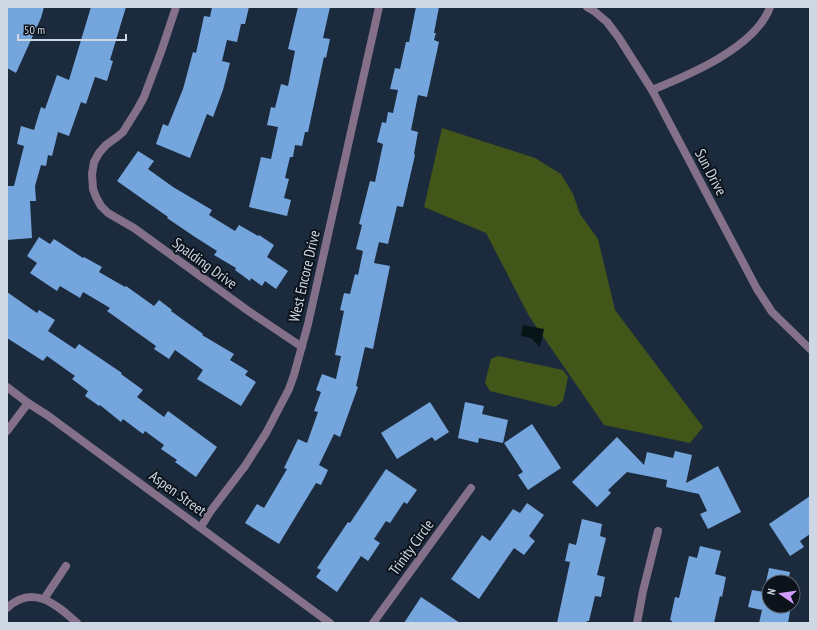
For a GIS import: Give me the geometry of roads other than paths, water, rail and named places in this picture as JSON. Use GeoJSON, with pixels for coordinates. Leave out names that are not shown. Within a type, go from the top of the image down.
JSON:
{"type":"FeatureCollection","features":[{"type":"Feature","properties":{"kind":"street","name":"Spalding Drive"},"geometry":{"type":"LineString","coordinates":[[176,7],[144,97],[123,132],[106,145],[94,162],[92,174],[93,189],[101,206],[108,213],[134,228],[247,310],[302,347]]}},
{"type":"Feature","properties":{"kind":"street","name":"West Encore Drive"},"geometry":{"type":"LineString","coordinates":[[201,527],[210,512],[245,466],[266,433],[289,389],[294,375],[310,316],[379,7]]}},
{"type":"Feature","properties":{"kind":"street","name":"Sun Drive"},"geometry":{"type":"LineString","coordinates":[[587,7],[607,22],[652,90],[757,289],[772,312],[810,349]]}},
{"type":"Feature","properties":{"kind":"street"},"geometry":{"type":"LineString","coordinates":[[652,90],[698,70],[739,45],[757,28],[764,19],[770,7]]}},
{"type":"Feature","properties":{"kind":"street","name":"Aspen Street"},"geometry":{"type":"LineString","coordinates":[[7,387],[201,527],[330,623]]}},
{"type":"Feature","properties":{"kind":"street"},"geometry":{"type":"LineString","coordinates":[[7,431],[28,403]]}},
{"type":"Feature","properties":{"kind":"street","name":"Trinity Circle"},"geometry":{"type":"LineString","coordinates":[[374,623],[471,488]]}},
{"type":"Feature","properties":{"kind":"street"},"geometry":{"type":"LineString","coordinates":[[636,623],[658,531]]}},
{"type":"Feature","properties":{"kind":"street"},"geometry":{"type":"LineString","coordinates":[[44,599],[66,566]]}},
{"type":"Feature","properties":{"kind":"street"},"geometry":{"type":"LineString","coordinates":[[7,608],[13,602],[26,597],[36,597],[44,599],[61,608],[77,623]]}}]}
